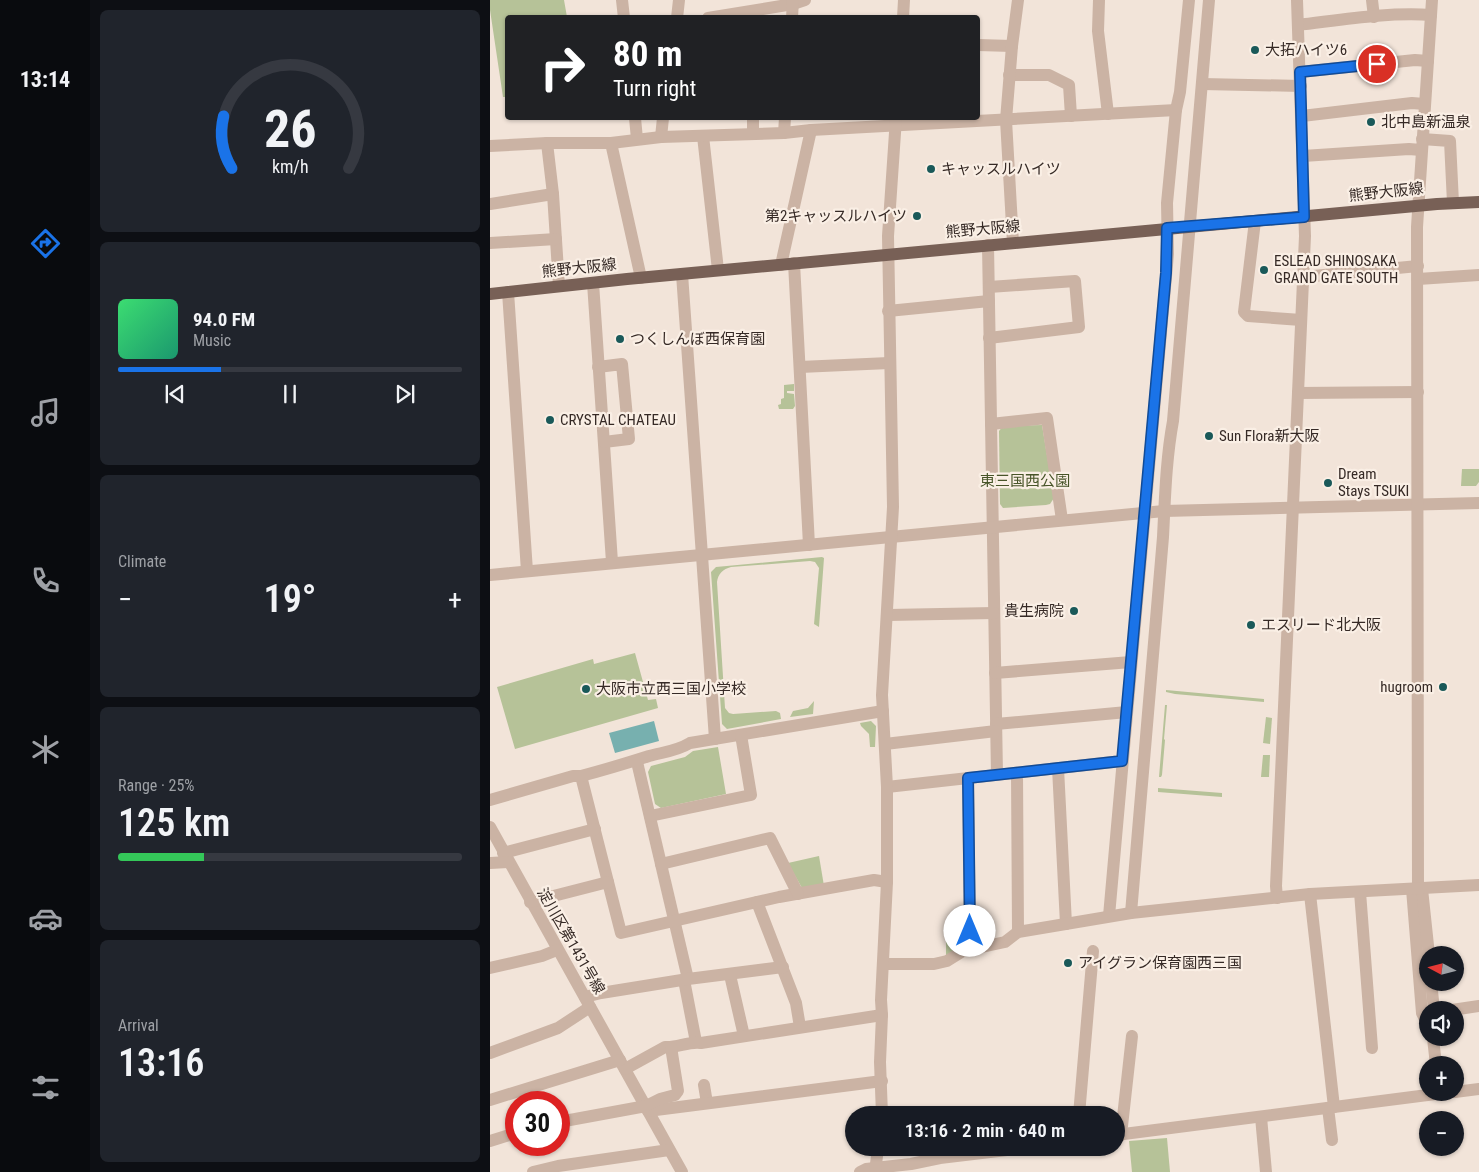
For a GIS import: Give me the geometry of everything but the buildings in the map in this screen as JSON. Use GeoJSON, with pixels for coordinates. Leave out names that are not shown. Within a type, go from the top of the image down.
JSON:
{"type":"FeatureCollection","features":[{"type":"Feature","properties":{"kind":"main road","name":"熊野大阪線"},"geometry":{"type":"LineString","coordinates":[[490,294],[718,270],[1167,228],[1479,202]]}},
{"type":"Feature","properties":{"kind":"street"},"geometry":{"type":"LineString","coordinates":[[622,0],[624,15]]}},
{"type":"Feature","properties":{"kind":"street"},"geometry":{"type":"LineString","coordinates":[[677,15],[679,0]]}},
{"type":"Feature","properties":{"kind":"street"},"geometry":{"type":"LineString","coordinates":[[903,15],[904,0]]}},
{"type":"Feature","properties":{"kind":"street"},"geometry":{"type":"LineString","coordinates":[[1013,243],[1006,120],[1018,0]]}},
{"type":"Feature","properties":{"kind":"street"},"geometry":{"type":"LineString","coordinates":[[1099,0],[1098,30],[1108,114]]}},
{"type":"Feature","properties":{"kind":"street"},"geometry":{"type":"LineString","coordinates":[[1109,916],[1167,263],[1167,202],[1189,0]]}},
{"type":"Feature","properties":{"kind":"street"},"geometry":{"type":"LineString","coordinates":[[1131,913],[1166,472],[1173,421],[1209,0]]}},
{"type":"Feature","properties":{"kind":"street"},"geometry":{"type":"LineString","coordinates":[[1277,898],[1276,886],[1303,277],[1303,156],[1297,0]]}},
{"type":"Feature","properties":{"kind":"street"},"geometry":{"type":"LineString","coordinates":[[1372,0],[1374,17]]}},
{"type":"Feature","properties":{"kind":"street"},"geometry":{"type":"LineString","coordinates":[[1422,1001],[1417,889],[1418,206],[1432,0]]}},
{"type":"Feature","properties":{"kind":"street"},"geometry":{"type":"LineString","coordinates":[[740,15],[761,13],[797,1]]}},
{"type":"Feature","properties":{"kind":"street"},"geometry":{"type":"LineString","coordinates":[[793,15],[797,1]]}},
{"type":"Feature","properties":{"kind":"street"},"geometry":{"type":"LineString","coordinates":[[1298,25],[1374,17],[1431,15]]}},
{"type":"Feature","properties":{"kind":"street"},"geometry":{"type":"LineString","coordinates":[[980,45],[1012,46]]}},
{"type":"Feature","properties":{"kind":"street"},"geometry":{"type":"LineString","coordinates":[[1300,72],[1415,60],[1428,61]]}},
{"type":"Feature","properties":{"kind":"street"},"geometry":{"type":"LineString","coordinates":[[1009,75],[1049,75],[1068,85],[1070,116]]}},
{"type":"Feature","properties":{"kind":"street"},"geometry":{"type":"LineString","coordinates":[[1202,84],[1300,86]]}},
{"type":"Feature","properties":{"kind":"street"},"geometry":{"type":"LineString","coordinates":[[1302,116],[1412,103],[1424,104]]}},
{"type":"Feature","properties":{"kind":"street"},"geometry":{"type":"LineString","coordinates":[[490,146],[547,143],[611,143],[661,137],[784,133],[895,122],[1006,120],[1176,110]]}},
{"type":"Feature","properties":{"kind":"street"},"geometry":{"type":"LineString","coordinates":[[635,120],[637,139]]}},
{"type":"Feature","properties":{"kind":"street"},"geometry":{"type":"LineString","coordinates":[[661,137],[664,120]]}},
{"type":"Feature","properties":{"kind":"street"},"geometry":{"type":"LineString","coordinates":[[753,120],[753,134]]}},
{"type":"Feature","properties":{"kind":"street"},"geometry":{"type":"LineString","coordinates":[[784,133],[785,120]]}},
{"type":"Feature","properties":{"kind":"street"},"geometry":{"type":"LineString","coordinates":[[882,1106],[880,1062],[887,882],[887,787],[882,695],[893,507],[887,255],[895,122]]}},
{"type":"Feature","properties":{"kind":"street"},"geometry":{"type":"LineString","coordinates":[[781,264],[811,130]]}},
{"type":"Feature","properties":{"kind":"street"},"geometry":{"type":"LineString","coordinates":[[703,136],[718,270]]}},
{"type":"Feature","properties":{"kind":"street"},"geometry":{"type":"LineString","coordinates":[[1303,156],[1409,149],[1422,144],[1450,141],[1453,203]]}},
{"type":"Feature","properties":{"kind":"street"},"geometry":{"type":"LineString","coordinates":[[547,143],[553,194],[559,286]]}},
{"type":"Feature","properties":{"kind":"street"},"geometry":{"type":"LineString","coordinates":[[611,143],[641,278]]}},
{"type":"Feature","properties":{"kind":"street"},"geometry":{"type":"LineString","coordinates":[[490,204],[553,194]]}},
{"type":"Feature","properties":{"kind":"street"},"geometry":{"type":"LineString","coordinates":[[1255,221],[1244,312],[1248,316],[1302,320]]}},
{"type":"Feature","properties":{"kind":"street"},"geometry":{"type":"LineString","coordinates":[[490,243],[556,239]]}},
{"type":"Feature","properties":{"kind":"street"},"geometry":{"type":"LineString","coordinates":[[988,245],[997,775]]}},
{"type":"Feature","properties":{"kind":"street"},"geometry":{"type":"LineString","coordinates":[[794,263],[809,544]]}},
{"type":"Feature","properties":{"kind":"street"},"geometry":{"type":"LineString","coordinates":[[1303,277],[1418,273],[1479,275]]}},
{"type":"Feature","properties":{"kind":"street"},"geometry":{"type":"LineString","coordinates":[[682,274],[715,739]]}},
{"type":"Feature","properties":{"kind":"street"},"geometry":{"type":"LineString","coordinates":[[989,287],[1076,281],[1080,327],[989,338]]}},
{"type":"Feature","properties":{"kind":"street"},"geometry":{"type":"LineString","coordinates":[[593,283],[612,562]]}},
{"type":"Feature","properties":{"kind":"street"},"geometry":{"type":"LineString","coordinates":[[508,292],[528,571]]}},
{"type":"Feature","properties":{"kind":"street"},"geometry":{"type":"LineString","coordinates":[[888,311],[989,301]]}},
{"type":"Feature","properties":{"kind":"street"},"geometry":{"type":"LineString","coordinates":[[800,367],[889,363]]}},
{"type":"Feature","properties":{"kind":"street"},"geometry":{"type":"LineString","coordinates":[[598,367],[622,364],[629,440],[604,442]]}},
{"type":"Feature","properties":{"kind":"street"},"geometry":{"type":"LineString","coordinates":[[1298,393],[1418,392]]}},
{"type":"Feature","properties":{"kind":"street"},"geometry":{"type":"LineString","coordinates":[[990,424],[1047,418],[1062,520]]}},
{"type":"Feature","properties":{"kind":"street"},"geometry":{"type":"LineString","coordinates":[[490,575],[1164,511],[1479,503]]}},
{"type":"Feature","properties":{"kind":"street"},"geometry":{"type":"LineString","coordinates":[[888,615],[994,613]]}},
{"type":"Feature","properties":{"kind":"street"},"geometry":{"type":"LineString","coordinates":[[995,673],[1131,662]]}},
{"type":"Feature","properties":{"kind":"street"},"geometry":{"type":"LineString","coordinates":[[490,800],[573,776],[582,776],[637,762],[649,756],[681,748],[690,743],[883,711]]}},
{"type":"Feature","properties":{"kind":"street"},"geometry":{"type":"LineString","coordinates":[[885,744],[1127,712]]}},
{"type":"Feature","properties":{"kind":"street"},"geometry":{"type":"LineString","coordinates":[[650,816],[751,795],[741,735]]}},
{"type":"Feature","properties":{"kind":"street"},"geometry":{"type":"LineString","coordinates":[[887,787],[1122,761]]}},
{"type":"Feature","properties":{"kind":"street"},"geometry":{"type":"LineString","coordinates":[[637,762],[674,921],[696,1042]]}},
{"type":"Feature","properties":{"kind":"street"},"geometry":{"type":"LineString","coordinates":[[1058,768],[1066,924]]}},
{"type":"Feature","properties":{"kind":"street"},"geometry":{"type":"LineString","coordinates":[[1017,773],[1018,932]]}},
{"type":"Feature","properties":{"kind":"street"},"geometry":{"type":"LineString","coordinates":[[582,776],[621,933],[798,894],[874,880],[887,882]]}},
{"type":"Feature","properties":{"kind":"street"},"geometry":{"type":"LineString","coordinates":[[968,778],[970,950]]}},
{"type":"Feature","properties":{"kind":"street","name":"淀川区第1431号線"},"geometry":{"type":"LineString","coordinates":[[490,828],[682,1172]]}},
{"type":"Feature","properties":{"kind":"street"},"geometry":{"type":"LineString","coordinates":[[490,863],[595,829]]}},
{"type":"Feature","properties":{"kind":"street"},"geometry":{"type":"LineString","coordinates":[[661,864],[770,838],[798,894]]}},
{"type":"Feature","properties":{"kind":"street"},"geometry":{"type":"LineString","coordinates":[[530,902],[608,882]]}},
{"type":"Feature","properties":{"kind":"street"},"geometry":{"type":"LineString","coordinates":[[884,964],[934,964],[947,961],[963,951],[1005,942],[1018,932],[1131,913],[1310,894],[1479,885]]}},
{"type":"Feature","properties":{"kind":"street"},"geometry":{"type":"LineString","coordinates":[[1417,889],[1427,946]]}},
{"type":"Feature","properties":{"kind":"street"},"geometry":{"type":"LineString","coordinates":[[1360,892],[1372,1048]]}},
{"type":"Feature","properties":{"kind":"street"},"geometry":{"type":"LineString","coordinates":[[1310,894],[1331,1107],[1332,1140]]}},
{"type":"Feature","properties":{"kind":"street"},"geometry":{"type":"LineString","coordinates":[[757,902],[796,1003],[800,1027]]}},
{"type":"Feature","properties":{"kind":"street"},"geometry":{"type":"LineString","coordinates":[[490,968],[542,956],[557,950]]}},
{"type":"Feature","properties":{"kind":"street"},"geometry":{"type":"LineString","coordinates":[[1080,1106],[1093,951]]}},
{"type":"Feature","properties":{"kind":"street"},"geometry":{"type":"LineString","coordinates":[[490,1052],[558,1028],[600,993],[686,979],[783,967]]}},
{"type":"Feature","properties":{"kind":"street"},"geometry":{"type":"LineString","coordinates":[[730,975],[744,1036]]}},
{"type":"Feature","properties":{"kind":"street"},"geometry":{"type":"LineString","coordinates":[[1464,1008],[1479,1006]]}},
{"type":"Feature","properties":{"kind":"street"},"geometry":{"type":"LineString","coordinates":[[490,1100],[623,1065],[665,1047],[882,1015]]}},
{"type":"Feature","properties":{"kind":"street"},"geometry":{"type":"LineString","coordinates":[[1123,1106],[1132,1036]]}},
{"type":"Feature","properties":{"kind":"street"},"geometry":{"type":"LineString","coordinates":[[647,1109],[660,1099],[678,1093],[672,1047]]}},
{"type":"Feature","properties":{"kind":"street"},"geometry":{"type":"LineString","coordinates":[[570,1120],[647,1109],[707,1104],[882,1081]]}},
{"type":"Feature","properties":{"kind":"street"},"geometry":{"type":"LineString","coordinates":[[704,1085],[707,1104]]}},
{"type":"Feature","properties":{"kind":"street"},"geometry":{"type":"LineString","coordinates":[[1464,1091],[1479,1089]]}},
{"type":"Feature","properties":{"kind":"street"},"geometry":{"type":"LineString","coordinates":[[1125,1134],[1419,1096]]}},
{"type":"Feature","properties":{"kind":"street"},"geometry":{"type":"LineString","coordinates":[[1261,1117],[1266,1172]]}},
{"type":"Feature","properties":{"kind":"street"},"geometry":{"type":"LineString","coordinates":[[490,1141],[505,1136]]}},
{"type":"Feature","properties":{"kind":"street"},"geometry":{"type":"LineString","coordinates":[[533,1172],[558,1166],[669,1150]]}},
{"type":"Feature","properties":{"kind":"street"},"geometry":{"type":"LineString","coordinates":[[875,1170],[877,1156]]}},
{"type":"Feature","properties":{"kind":"street"},"geometry":{"type":"LineString","coordinates":[[860,1172],[866,1169],[875,1170],[957,1156]]}},
{"type":"Feature","properties":{"kind":"green space"},"geometry":{"type":"Polygon","coordinates":[[[490,0],[564,0],[567,15],[505,15],[505,97],[503,97],[490,0]]]}},
{"type":"Feature","properties":{"kind":"green space"},"geometry":{"type":"Polygon","coordinates":[[[794,384],[794,391],[787,391],[787,393],[794,394],[795,406],[793,409],[779,409],[778,405],[781,404],[781,399],[784,398],[784,385],[794,384]]]}},
{"type":"Feature","properties":{"kind":"green space","name":"東三国西公園"},"geometry":{"type":"Polygon","coordinates":[[[1042,425],[1054,498],[1050,504],[1046,505],[1003,508],[1000,504],[999,431],[1003,426],[1042,425]]]}},
{"type":"Feature","properties":{"kind":"green space"},"geometry":{"type":"Polygon","coordinates":[[[1462,469],[1479,469],[1479,482],[1476,486],[1461,486],[1462,469]]]}},
{"type":"Feature","properties":{"kind":"green space"},"geometry":{"type":"Polygon","coordinates":[[[824,558],[819,627],[814,624],[819,568],[815,562],[731,567],[723,571],[718,577],[725,708],[729,713],[733,714],[776,711],[780,713],[781,719],[727,729],[722,724],[711,572],[716,567],[824,558]]]}},
{"type":"Feature","properties":{"kind":"green space"},"geometry":{"type":"Polygon","coordinates":[[[635,653],[648,700],[656,699],[658,708],[515,749],[497,687],[593,659],[594,664],[635,653]]]}},
{"type":"Feature","properties":{"kind":"green space"},"geometry":{"type":"Polygon","coordinates":[[[1166,690],[1264,699],[1264,702],[1175,694],[1166,692],[1166,690]]]}},
{"type":"Feature","properties":{"kind":"green space"},"geometry":{"type":"Polygon","coordinates":[[[814,701],[813,714],[790,717],[793,711],[808,708],[814,701]]]}},
{"type":"Feature","properties":{"kind":"green space"},"geometry":{"type":"Polygon","coordinates":[[[1165,705],[1167,705],[1165,740],[1162,775],[1159,777],[1165,705]]]}},
{"type":"Feature","properties":{"kind":"green space"},"geometry":{"type":"Polygon","coordinates":[[[1266,717],[1272,718],[1270,744],[1263,743],[1266,717]]]}},
{"type":"Feature","properties":{"kind":"green space"},"geometry":{"type":"Polygon","coordinates":[[[871,721],[876,726],[875,747],[870,747],[869,734],[860,723],[871,721]]]}},
{"type":"Feature","properties":{"kind":"green space"},"geometry":{"type":"Polygon","coordinates":[[[718,747],[726,794],[661,808],[655,804],[648,772],[651,766],[685,757],[693,751],[718,747]]]}},
{"type":"Feature","properties":{"kind":"green space"},"geometry":{"type":"Polygon","coordinates":[[[1263,755],[1270,755],[1269,777],[1261,777],[1263,755]]]}},
{"type":"Feature","properties":{"kind":"green space"},"geometry":{"type":"Polygon","coordinates":[[[1158,788],[1222,793],[1222,797],[1158,792],[1158,788]]]}},
{"type":"Feature","properties":{"kind":"green space"},"geometry":{"type":"Polygon","coordinates":[[[819,856],[824,886],[802,888],[788,863],[819,856]]]}},
{"type":"Feature","properties":{"kind":"green space"},"geometry":{"type":"Polygon","coordinates":[[[993,923],[993,936],[973,940],[973,924],[993,923]]]}},
{"type":"Feature","properties":{"kind":"green space"},"geometry":{"type":"Polygon","coordinates":[[[946,925],[966,925],[965,944],[946,957],[946,925]]]}},
{"type":"Feature","properties":{"kind":"green space"},"geometry":{"type":"Polygon","coordinates":[[[1167,1138],[1170,1172],[1132,1172],[1129,1141],[1167,1138]]]}},
{"type":"Feature","properties":{"kind":"water"},"geometry":{"type":"Polygon","coordinates":[[[654,721],[659,741],[615,753],[609,733],[654,721]]]}},
{"type":"Feature","properties":{"kind":"place","name":"大拓ハイツ6"},"geometry":{"type":"Point","coordinates":[1255,50]}},
{"type":"Feature","properties":{"kind":"place","name":"北中島新温泉"},"geometry":{"type":"Point","coordinates":[1371,122]}},
{"type":"Feature","properties":{"kind":"place","name":"キャッスルハイツ"},"geometry":{"type":"Point","coordinates":[931,169]}},
{"type":"Feature","properties":{"kind":"place","name":"第2キャッスルハイツ"},"geometry":{"type":"Point","coordinates":[917,216]}},
{"type":"Feature","properties":{"kind":"place","name":"ESLEAD SHINOSAKA GRAND GATE SOUTH"},"geometry":{"type":"Point","coordinates":[1264,270]}},
{"type":"Feature","properties":{"kind":"place","name":"つくしんぼ西保育園"},"geometry":{"type":"Point","coordinates":[620,339]}},
{"type":"Feature","properties":{"kind":"place","name":"CRYSTAL CHATEAU"},"geometry":{"type":"Point","coordinates":[550,420]}},
{"type":"Feature","properties":{"kind":"place","name":"Sun Flora新大阪"},"geometry":{"type":"Point","coordinates":[1209,436]}},
{"type":"Feature","properties":{"kind":"place","name":"Dream Stays TSUKI"},"geometry":{"type":"Point","coordinates":[1328,483]}},
{"type":"Feature","properties":{"kind":"place","name":"貴生病院"},"geometry":{"type":"Point","coordinates":[1074,611]}},
{"type":"Feature","properties":{"kind":"place","name":"エスリード北大阪"},"geometry":{"type":"Point","coordinates":[1251,625]}},
{"type":"Feature","properties":{"kind":"place","name":"hugroom"},"geometry":{"type":"Point","coordinates":[1443,687]}},
{"type":"Feature","properties":{"kind":"place","name":"大阪市立西三国小学校"},"geometry":{"type":"Point","coordinates":[586,689]}},
{"type":"Feature","properties":{"kind":"place","name":"アイグラン保育園西三国"},"geometry":{"type":"Point","coordinates":[1068,963]}},
{"type":"Feature","properties":{"kind":"route"},"geometry":{"type":"LineString","coordinates":[[970,931],[968,778],[1122,761],[1168,254],[1167,228],[1304,217],[1300,72],[1377,64]]}}]}
